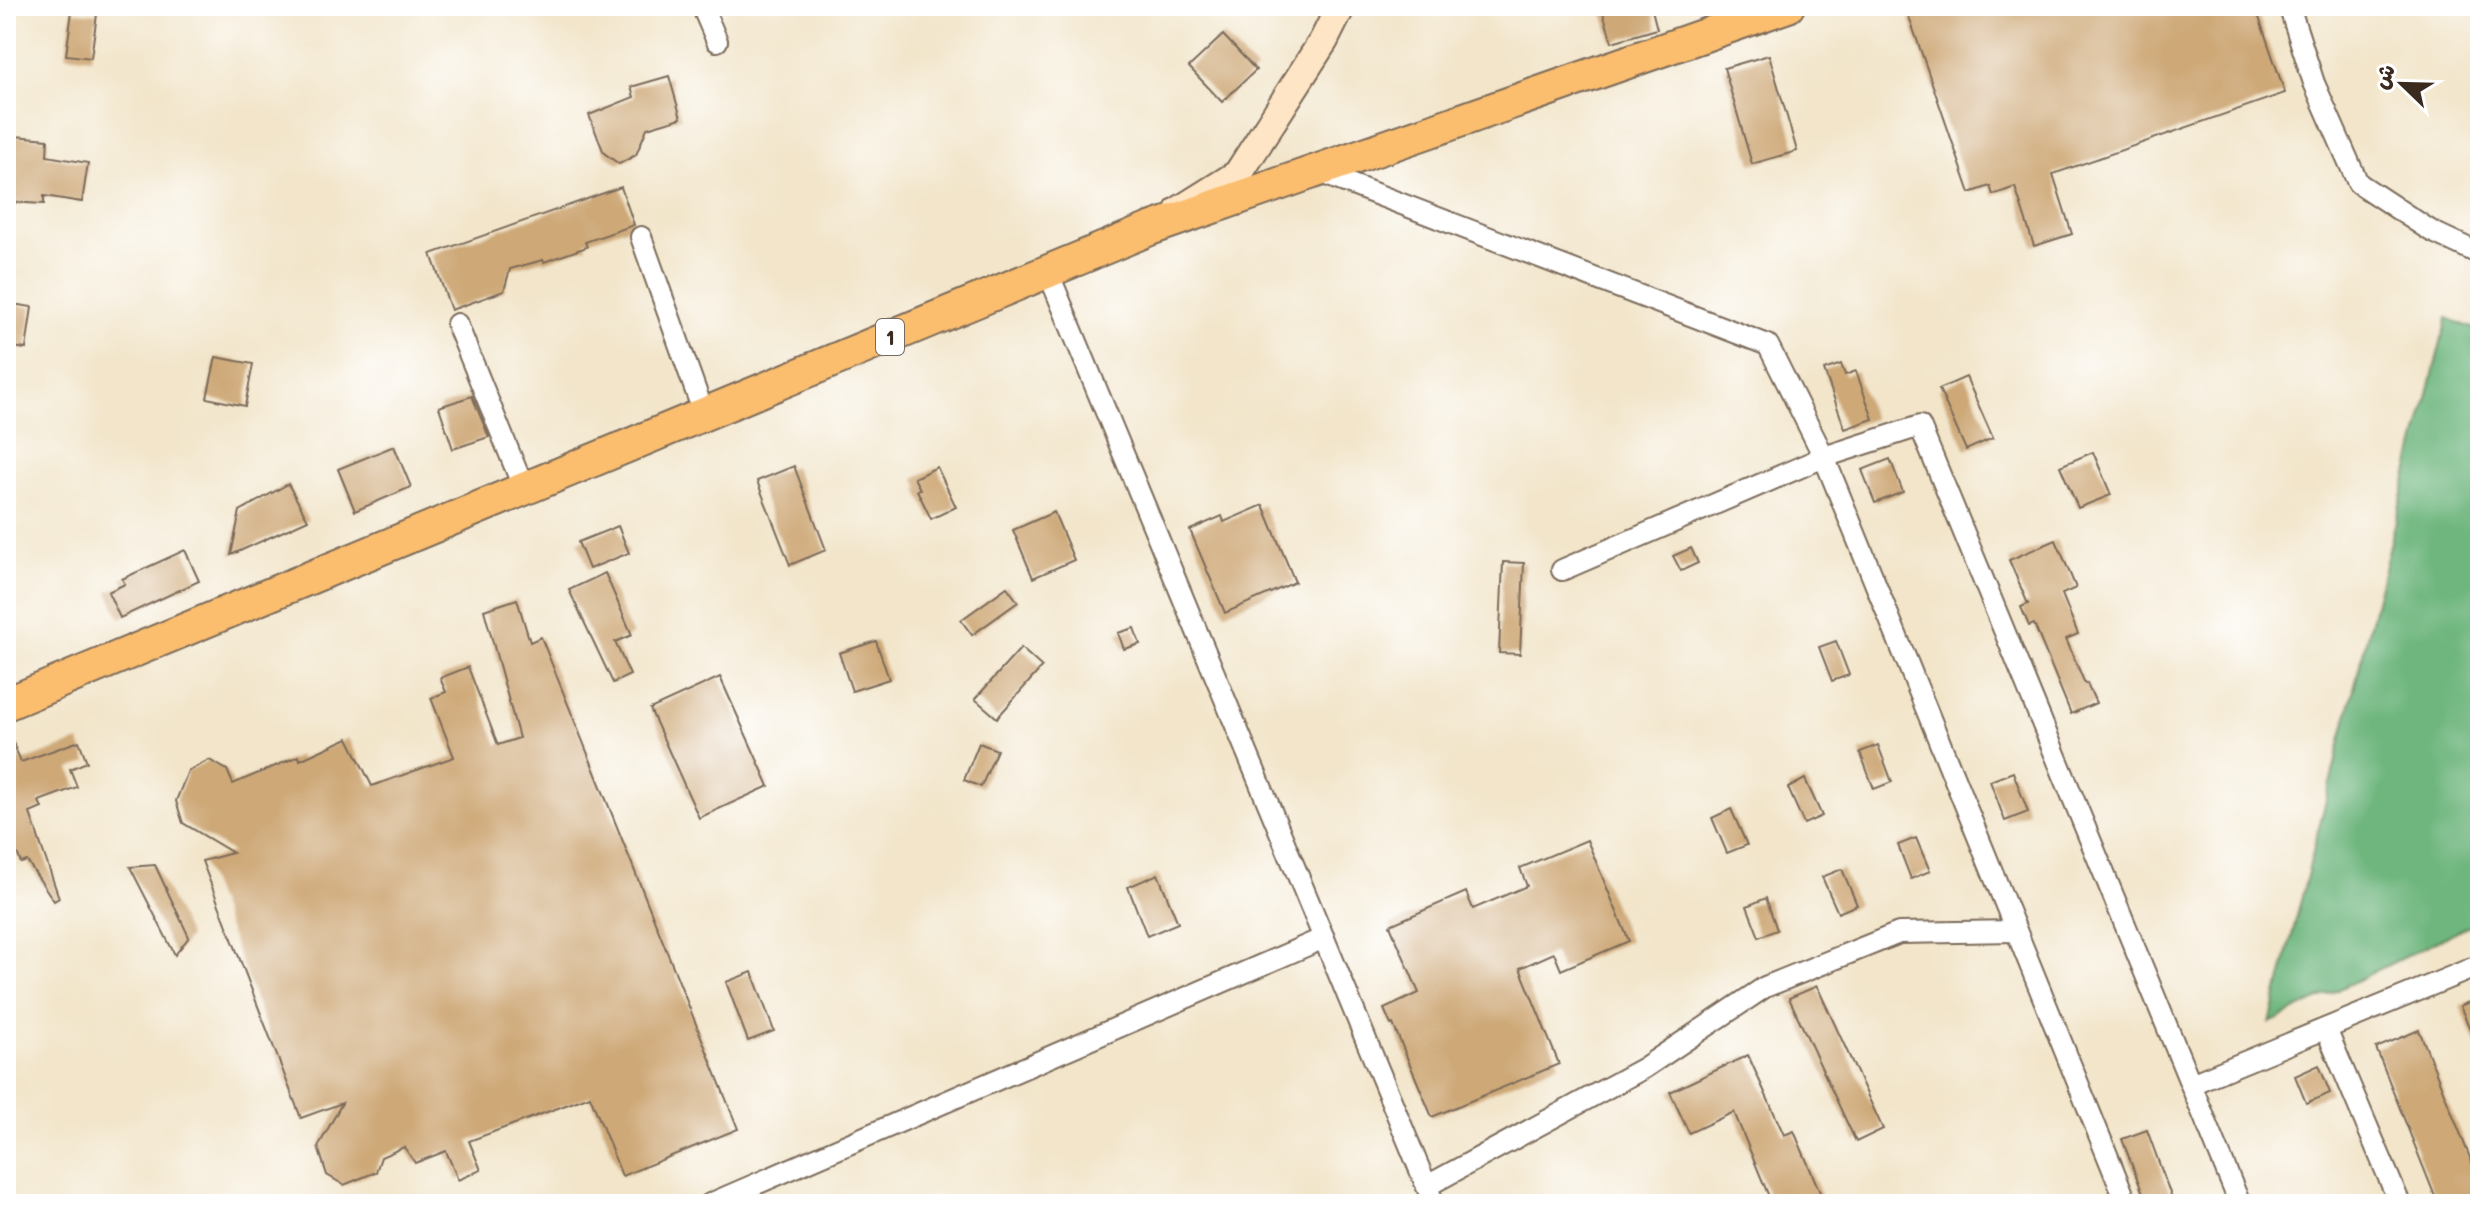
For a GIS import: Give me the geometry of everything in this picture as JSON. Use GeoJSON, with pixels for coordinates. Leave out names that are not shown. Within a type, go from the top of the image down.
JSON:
{"type":"FeatureCollection","features":[{"type":"Feature","properties":{"kind":"main road","name":"1"},"geometry":{"type":"LineString","coordinates":[[6,704],[1150,229],[1788,6]]}},
{"type":"Feature","properties":{"kind":"street"},"geometry":{"type":"LineString","coordinates":[[702,6],[717,41]]}},
{"type":"Feature","properties":{"kind":"street"},"geometry":{"type":"LineString","coordinates":[[1150,229],[1238,174],[1324,40],[1341,6]]}},
{"type":"Feature","properties":{"kind":"street"},"geometry":{"type":"LineString","coordinates":[[2289,6],[2314,83],[2358,183],[2431,231],[2480,254]]}},
{"type":"Feature","properties":{"kind":"street"},"geometry":{"type":"LineString","coordinates":[[1316,171],[1768,345],[1824,457],[2127,1204]]}},
{"type":"Feature","properties":{"kind":"street"},"geometry":{"type":"LineString","coordinates":[[641,237],[704,414]]}},
{"type":"Feature","properties":{"kind":"street"},"geometry":{"type":"LineString","coordinates":[[1048,272],[1430,1195],[1644,1068],[1765,987],[1899,933],[2016,931]]}},
{"type":"Feature","properties":{"kind":"street"},"geometry":{"type":"LineString","coordinates":[[457,324],[524,489]]}},
{"type":"Feature","properties":{"kind":"street"},"geometry":{"type":"LineString","coordinates":[[1562,570],[1824,457],[1920,426],[2240,1204]]}},
{"type":"Feature","properties":{"kind":"street"},"geometry":{"type":"LineString","coordinates":[[710,1204],[1324,938]]}},
{"type":"Feature","properties":{"kind":"street"},"geometry":{"type":"LineString","coordinates":[[2191,1084],[2480,965]]}},
{"type":"Feature","properties":{"kind":"street"},"geometry":{"type":"LineString","coordinates":[[2326,1029],[2400,1204]]}},
{"type":"Feature","properties":{"kind":"green space"},"geometry":{"type":"Polygon","coordinates":[[[2447,318],[2480,331],[2480,920],[2270,1023],[2447,318]]]}},
{"type":"Feature","properties":{"kind":"building"},"geometry":{"type":"Polygon","coordinates":[[[1601,6],[1651,6],[1657,29],[1612,42],[1601,6]]]}},
{"type":"Feature","properties":{"kind":"building"},"geometry":{"type":"Polygon","coordinates":[[[1923,6],[2255,6],[2285,93],[2053,174],[2072,234],[2034,246],[2015,187],[1993,195],[1990,186],[1970,193],[1907,11],[1923,6]]]}},
{"type":"Feature","properties":{"kind":"building"},"geometry":{"type":"Polygon","coordinates":[[[72,11],[97,14],[91,58],[66,55],[72,11]]]}},
{"type":"Feature","properties":{"kind":"building"},"geometry":{"type":"Polygon","coordinates":[[[1223,35],[1256,70],[1222,102],[1189,67],[1223,35]]]}},
{"type":"Feature","properties":{"kind":"building"},"geometry":{"type":"Polygon","coordinates":[[[1769,55],[1797,151],[1752,164],[1724,68],[1769,55]]]}},
{"type":"Feature","properties":{"kind":"building"},"geometry":{"type":"Polygon","coordinates":[[[669,76],[681,118],[647,128],[636,155],[619,164],[604,153],[589,115],[634,97],[631,87],[669,76]]]}},
{"type":"Feature","properties":{"kind":"building"},"geometry":{"type":"Polygon","coordinates":[[[14,136],[48,139],[47,156],[88,163],[82,202],[44,196],[44,204],[9,202],[14,136]]]}},
{"type":"Feature","properties":{"kind":"building"},"geometry":{"type":"Polygon","coordinates":[[[621,187],[634,225],[585,242],[587,247],[544,262],[510,269],[504,291],[451,310],[431,254],[621,187]]]}},
{"type":"Feature","properties":{"kind":"building"},"geometry":{"type":"Polygon","coordinates":[[[6,303],[32,307],[26,349],[6,346],[6,303]]]}},
{"type":"Feature","properties":{"kind":"building"},"geometry":{"type":"Polygon","coordinates":[[[216,357],[253,364],[245,406],[207,398],[216,357]]]}},
{"type":"Feature","properties":{"kind":"building"},"geometry":{"type":"Polygon","coordinates":[[[1841,364],[1845,375],[1856,371],[1873,419],[1845,429],[1824,370],[1841,364]]]}},
{"type":"Feature","properties":{"kind":"building"},"geometry":{"type":"Polygon","coordinates":[[[1966,377],[1993,438],[1966,450],[1939,389],[1966,377]]]}},
{"type":"Feature","properties":{"kind":"building"},"geometry":{"type":"Polygon","coordinates":[[[472,396],[489,437],[453,449],[439,407],[472,396]]]}},
{"type":"Feature","properties":{"kind":"building"},"geometry":{"type":"Polygon","coordinates":[[[394,446],[411,487],[355,511],[338,469],[394,446]]]}},
{"type":"Feature","properties":{"kind":"building"},"geometry":{"type":"Polygon","coordinates":[[[2093,452],[2111,495],[2078,508],[2060,466],[2093,452]]]}},
{"type":"Feature","properties":{"kind":"building"},"geometry":{"type":"Polygon","coordinates":[[[1890,459],[1903,492],[1875,503],[1862,470],[1890,459]]]}},
{"type":"Feature","properties":{"kind":"building"},"geometry":{"type":"Polygon","coordinates":[[[794,466],[826,550],[790,565],[757,481],[794,466]]]}},
{"type":"Feature","properties":{"kind":"building"},"geometry":{"type":"Polygon","coordinates":[[[937,467],[956,507],[931,519],[914,478],[937,467]]]}},
{"type":"Feature","properties":{"kind":"building"},"geometry":{"type":"Polygon","coordinates":[[[288,484],[308,520],[231,555],[240,511],[288,484]]]}},
{"type":"Feature","properties":{"kind":"building"},"geometry":{"type":"Polygon","coordinates":[[[1263,505],[1295,582],[1225,613],[1190,530],[1222,516],[1224,522],[1263,505]]]}},
{"type":"Feature","properties":{"kind":"building"},"geometry":{"type":"Polygon","coordinates":[[[1054,512],[1074,560],[1033,578],[1013,530],[1054,512]]]}},
{"type":"Feature","properties":{"kind":"building"},"geometry":{"type":"Polygon","coordinates":[[[618,526],[629,553],[589,569],[578,542],[618,526]]]}},
{"type":"Feature","properties":{"kind":"building"},"geometry":{"type":"Polygon","coordinates":[[[2056,540],[2076,588],[2062,594],[2078,634],[2066,639],[2096,703],[2071,714],[2034,624],[2029,626],[2021,607],[2028,604],[2009,560],[2056,540]]]}},
{"type":"Feature","properties":{"kind":"building"},"geometry":{"type":"Polygon","coordinates":[[[1691,548],[1698,563],[1681,571],[1673,556],[1691,548]]]}},
{"type":"Feature","properties":{"kind":"building"},"geometry":{"type":"Polygon","coordinates":[[[185,550],[199,581],[120,618],[108,592],[125,584],[122,579],[185,550]]]}},
{"type":"Feature","properties":{"kind":"building"},"geometry":{"type":"Polygon","coordinates":[[[1503,562],[1524,563],[1520,654],[1499,653],[1503,562]]]}},
{"type":"Feature","properties":{"kind":"building"},"geometry":{"type":"Polygon","coordinates":[[[605,573],[632,635],[615,642],[630,675],[613,683],[569,590],[605,573]]]}},
{"type":"Feature","properties":{"kind":"building"},"geometry":{"type":"Polygon","coordinates":[[[1007,587],[1018,602],[972,635],[961,620],[1007,587]]]}},
{"type":"Feature","properties":{"kind":"building"},"geometry":{"type":"Polygon","coordinates":[[[517,599],[530,642],[541,637],[738,1129],[622,1176],[590,1096],[469,1141],[481,1170],[458,1180],[446,1151],[415,1163],[404,1147],[381,1157],[376,1172],[344,1185],[327,1175],[318,1147],[342,1103],[301,1118],[202,861],[233,853],[183,823],[176,801],[188,771],[209,760],[227,770],[233,784],[299,756],[300,760],[348,738],[372,786],[454,757],[431,698],[446,692],[440,678],[468,667],[498,745],[519,738],[484,610],[517,599]]]}},
{"type":"Feature","properties":{"kind":"building"},"geometry":{"type":"Polygon","coordinates":[[[1134,628],[1140,644],[1124,649],[1118,633],[1134,628]]]}},
{"type":"Feature","properties":{"kind":"building"},"geometry":{"type":"Polygon","coordinates":[[[876,641],[889,679],[852,691],[839,653],[876,641]]]}},
{"type":"Feature","properties":{"kind":"building"},"geometry":{"type":"Polygon","coordinates":[[[1836,641],[1849,675],[1832,681],[1819,647],[1836,641]]]}},
{"type":"Feature","properties":{"kind":"building"},"geometry":{"type":"Polygon","coordinates":[[[1021,648],[1042,667],[997,718],[975,699],[1021,648]]]}},
{"type":"Feature","properties":{"kind":"building"},"geometry":{"type":"Polygon","coordinates":[[[720,677],[769,786],[699,818],[650,709],[720,677]]]}},
{"type":"Feature","properties":{"kind":"building"},"geometry":{"type":"Polygon","coordinates":[[[6,726],[21,762],[79,741],[87,762],[70,769],[77,787],[39,801],[42,808],[30,813],[59,898],[54,901],[27,861],[21,863],[6,823],[6,726]]]}},
{"type":"Feature","properties":{"kind":"building"},"geometry":{"type":"Polygon","coordinates":[[[979,743],[997,750],[981,787],[964,780],[979,743]]]}},
{"type":"Feature","properties":{"kind":"building"},"geometry":{"type":"Polygon","coordinates":[[[1878,745],[1892,782],[1874,789],[1860,752],[1878,745]]]}},
{"type":"Feature","properties":{"kind":"building"},"geometry":{"type":"Polygon","coordinates":[[[2013,772],[2028,812],[2005,821],[1990,781],[2013,772]]]}},
{"type":"Feature","properties":{"kind":"building"},"geometry":{"type":"Polygon","coordinates":[[[1805,779],[1822,816],[1804,824],[1788,788],[1805,779]]]}},
{"type":"Feature","properties":{"kind":"building"},"geometry":{"type":"Polygon","coordinates":[[[1731,809],[1747,845],[1727,853],[1712,818],[1731,809]]]}},
{"type":"Feature","properties":{"kind":"building"},"geometry":{"type":"Polygon","coordinates":[[[1916,838],[1930,871],[1911,879],[1898,845],[1916,838]]]}},
{"type":"Feature","properties":{"kind":"building"},"geometry":{"type":"Polygon","coordinates":[[[1587,840],[1629,941],[1561,970],[1554,953],[1520,968],[1559,1064],[1432,1117],[1384,1009],[1419,993],[1390,925],[1466,892],[1473,909],[1527,886],[1520,868],[1587,840]]]}},
{"type":"Feature","properties":{"kind":"building"},"geometry":{"type":"Polygon","coordinates":[[[155,865],[189,937],[175,955],[130,867],[155,865]]]}},
{"type":"Feature","properties":{"kind":"building"},"geometry":{"type":"Polygon","coordinates":[[[1842,869],[1857,905],[1838,913],[1822,877],[1842,869]]]}},
{"type":"Feature","properties":{"kind":"building"},"geometry":{"type":"Polygon","coordinates":[[[1158,874],[1178,923],[1147,936],[1128,887],[1158,874]]]}},
{"type":"Feature","properties":{"kind":"building"},"geometry":{"type":"Polygon","coordinates":[[[1766,898],[1777,930],[1759,937],[1747,906],[1766,898]]]}},
{"type":"Feature","properties":{"kind":"building"},"geometry":{"type":"Polygon","coordinates":[[[752,972],[774,1031],[748,1041],[726,982],[752,972]]]}},
{"type":"Feature","properties":{"kind":"building"},"geometry":{"type":"Polygon","coordinates":[[[1817,986],[1883,1129],[1856,1142],[1789,998],[1817,986]]]}},
{"type":"Feature","properties":{"kind":"building"},"geometry":{"type":"Polygon","coordinates":[[[2480,997],[2480,1052],[2460,1006],[2480,997]]]}},
{"type":"Feature","properties":{"kind":"building"},"geometry":{"type":"Polygon","coordinates":[[[2419,1030],[2480,1183],[2480,1204],[2438,1204],[2376,1048],[2419,1030]]]}},
{"type":"Feature","properties":{"kind":"building"},"geometry":{"type":"Polygon","coordinates":[[[1748,1055],[1784,1135],[1794,1131],[1825,1204],[1772,1204],[1734,1112],[1689,1133],[1670,1092],[1748,1055]]]}},
{"type":"Feature","properties":{"kind":"building"},"geometry":{"type":"Polygon","coordinates":[[[2319,1065],[2330,1093],[2306,1103],[2295,1076],[2319,1065]]]}},
{"type":"Feature","properties":{"kind":"building"},"geometry":{"type":"Polygon","coordinates":[[[2147,1130],[2174,1204],[2147,1204],[2122,1139],[2147,1130]]]}}]}
